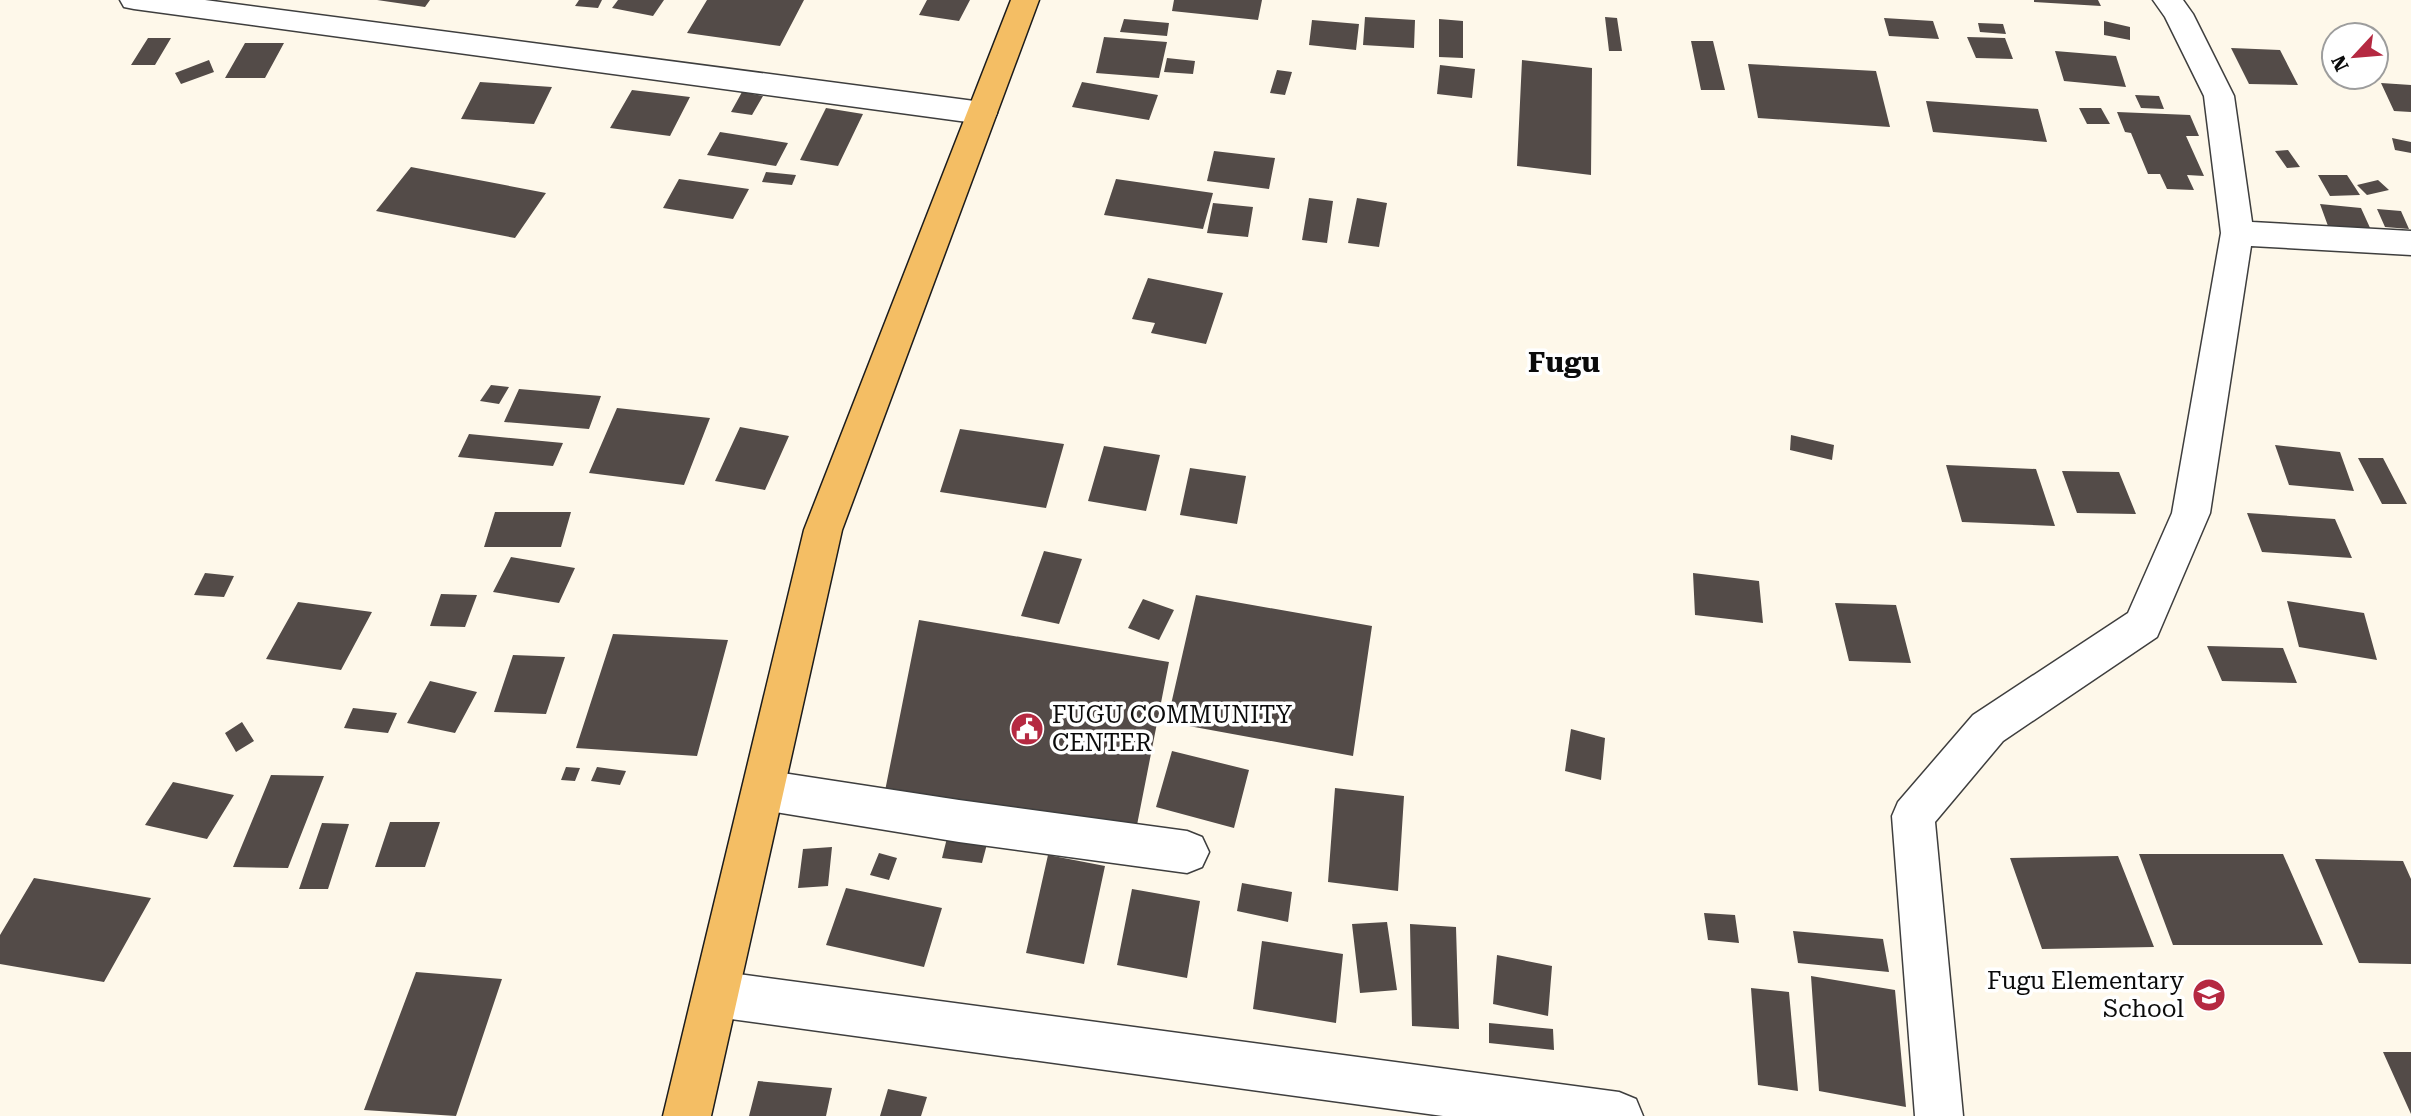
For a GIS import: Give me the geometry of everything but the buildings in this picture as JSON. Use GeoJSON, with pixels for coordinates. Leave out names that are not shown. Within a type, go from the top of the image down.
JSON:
{"type":"FeatureCollection","features":[{"type":"Feature","properties":{"kind":"main road"},"geometry":{"type":"LineString","coordinates":[[687,1116],[823,530],[1025,0]]}},
{"type":"Feature","properties":{"kind":"street"},"geometry":{"type":"LineString","coordinates":[[134,0],[982,113]]}},
{"type":"Feature","properties":{"kind":"street"},"geometry":{"type":"LineString","coordinates":[[1939,1116],[1913,816],[1988,728],[2143,625],[2191,513],[2238,233],[2219,96],[2178,15],[2167,0]]}},
{"type":"Feature","properties":{"kind":"street"},"geometry":{"type":"LineString","coordinates":[[2238,233],[2411,243]]}},
{"type":"Feature","properties":{"kind":"street"},"geometry":{"type":"LineString","coordinates":[[763,790],[959,821],[1187,852]]}},
{"type":"Feature","properties":{"kind":"street"},"geometry":{"type":"LineString","coordinates":[[716,994],[1619,1116]]}},
{"type":"Feature","properties":{"kind":"place","name":"FUGU COMMUNITY CENTER"},"geometry":{"type":"Point","coordinates":[1027,729]}},
{"type":"Feature","properties":{"kind":"place","name":"Fugu Elementary School"},"geometry":{"type":"Point","coordinates":[2209,995]}},
{"type":"Feature","properties":{"kind":"district","name":"Fugu"},"geometry":{"type":"Point","coordinates":[1564,362]}}]}
